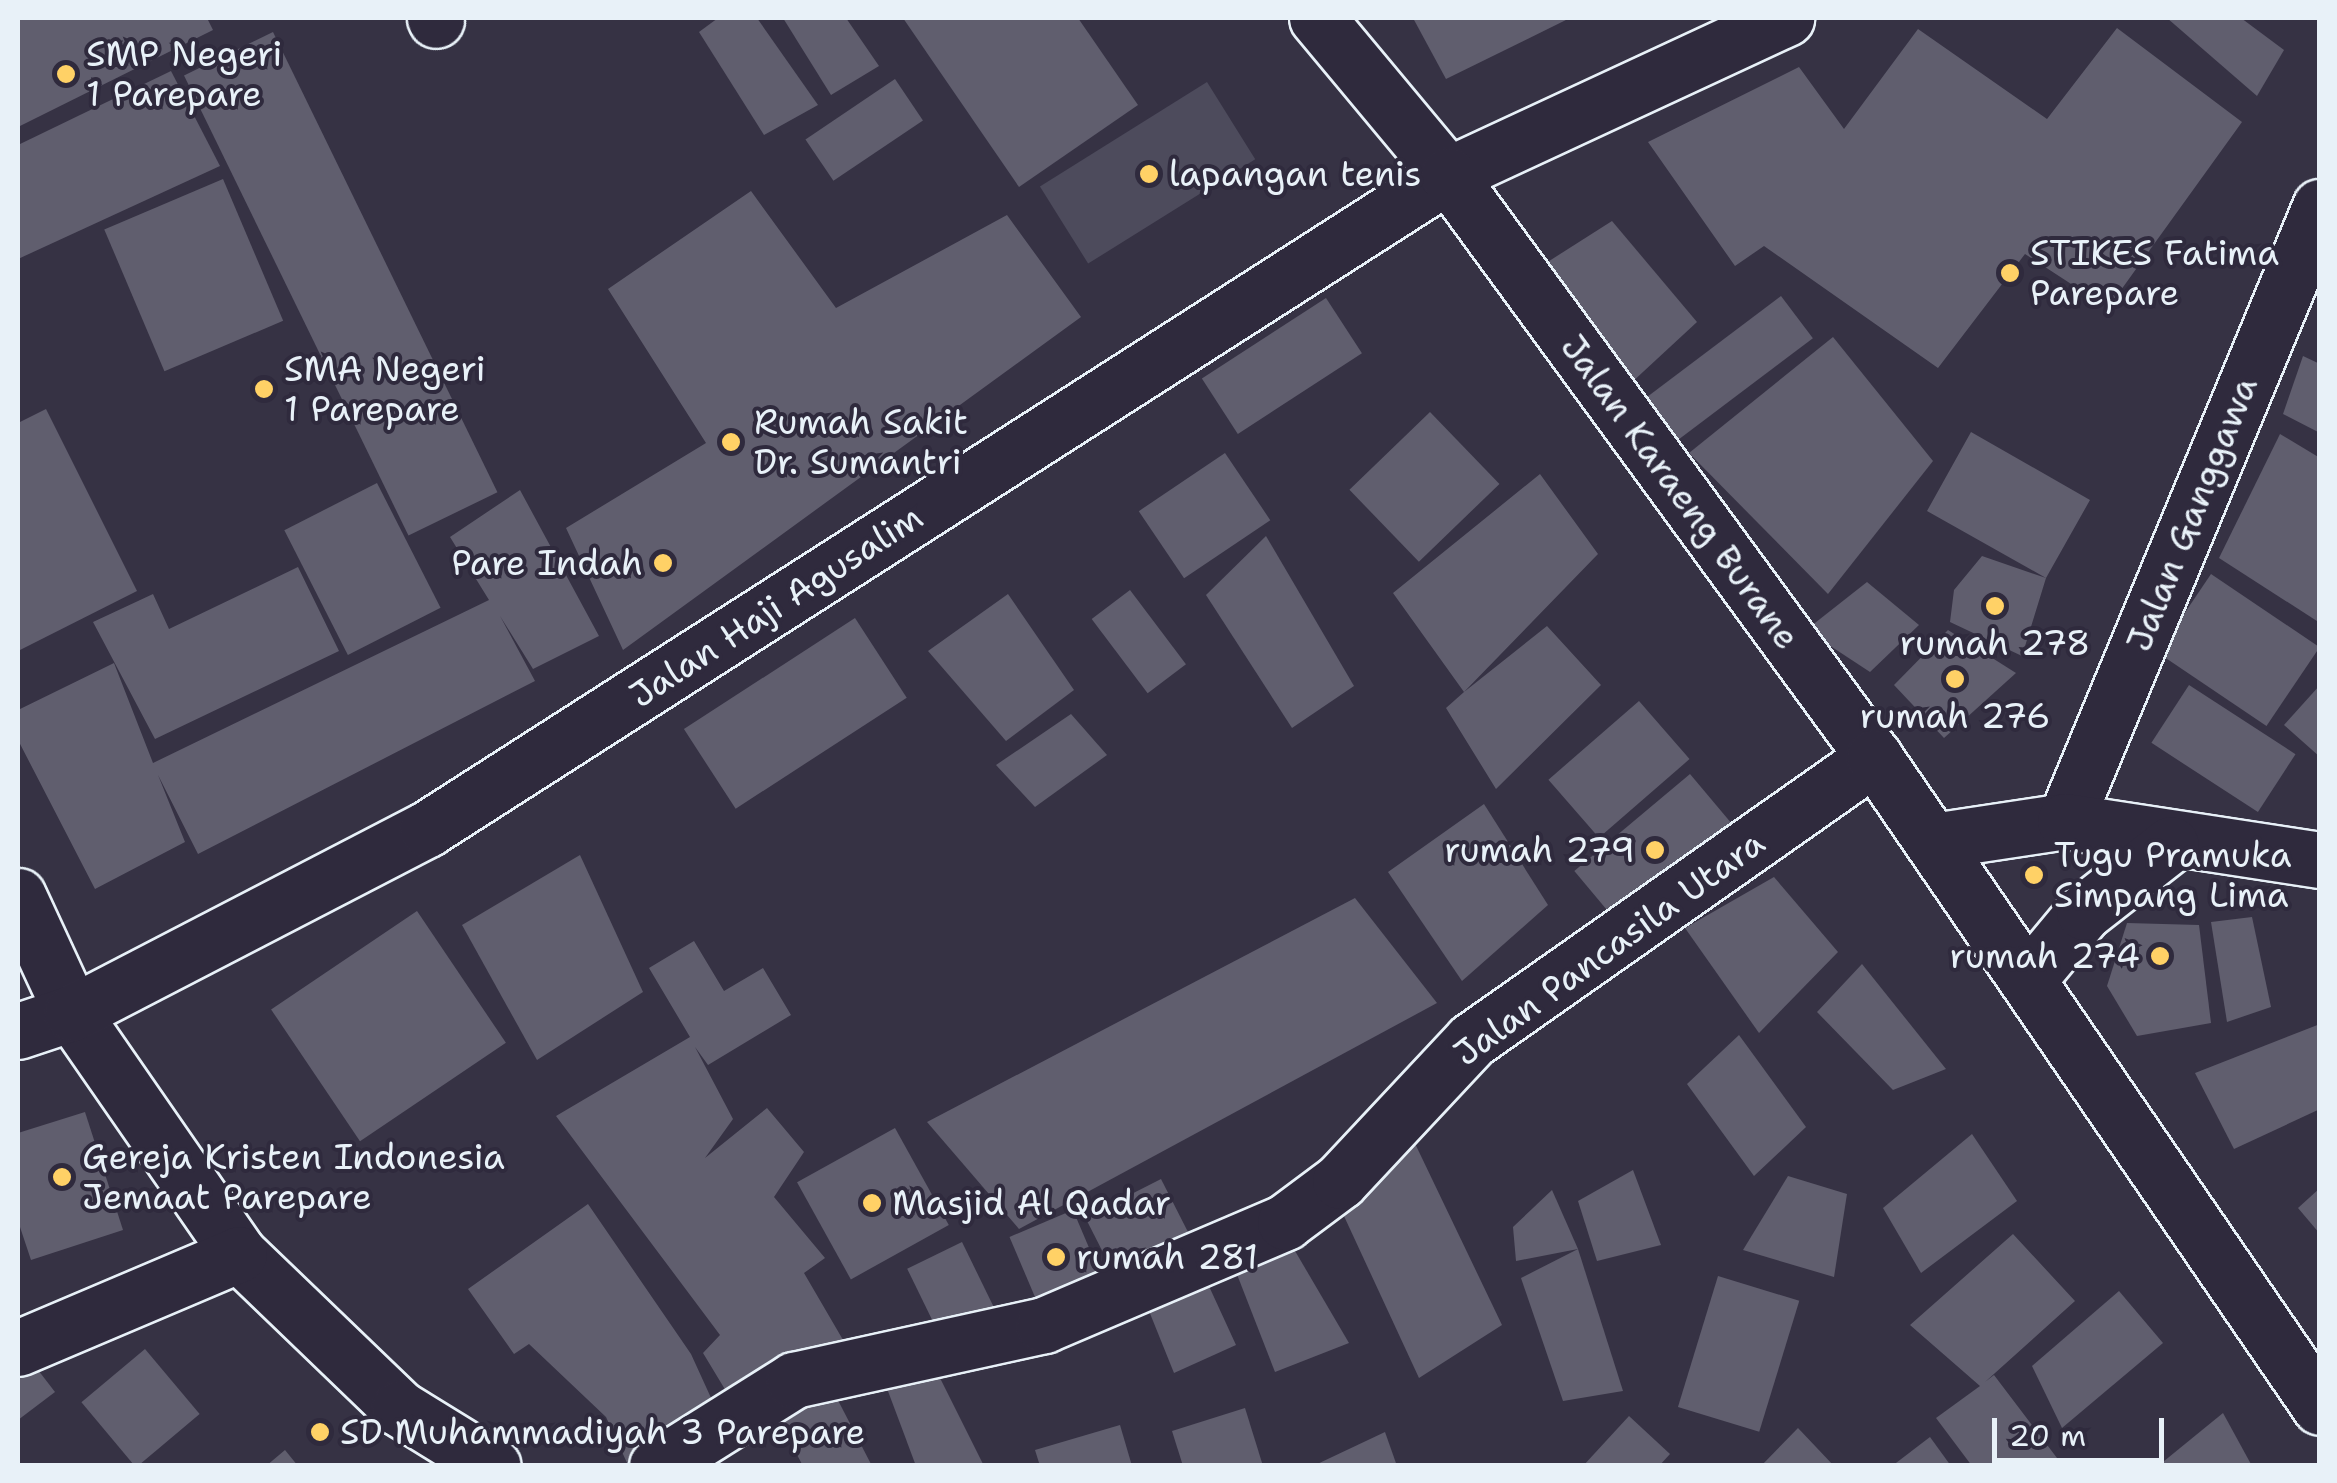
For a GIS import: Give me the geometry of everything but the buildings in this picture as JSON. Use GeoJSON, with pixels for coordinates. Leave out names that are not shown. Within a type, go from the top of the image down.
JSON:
{"type":"FeatureCollection","features":[{"type":"Feature","properties":{"kind":"main road","name":"Jalan Karaeng Burane"},"geometry":{"type":"LineString","coordinates":[[1317,18],[1448,175],[1874,757],[2029,978],[2204,1249],[2320,1407]]}},
{"type":"Feature","properties":{"kind":"main road","name":"Jalan Haji Agusalim"},"geometry":{"type":"LineString","coordinates":[[18,1032],[72,1013],[426,830],[1448,175],[1786,18]]}},
{"type":"Feature","properties":{"kind":"main road","name":"Jalan Ganggawa"},"geometry":{"type":"LineString","coordinates":[[2065,821],[2320,207]]}},
{"type":"Feature","properties":{"kind":"main road","name":"Jalan Pancasila Utara"},"geometry":{"type":"LineString","coordinates":[[657,1466],[794,1380],[1044,1325],[1285,1222],[1340,1181],[1472,1040],[1874,757]]}},
{"type":"Feature","properties":{"kind":"main road"},"geometry":{"type":"LineString","coordinates":[[1933,841],[2065,821],[2171,844],[2320,860]]}},
{"type":"Feature","properties":{"kind":"main road"},"geometry":{"type":"LineString","coordinates":[[2029,978],[2084,912],[2171,844]]}},
{"type":"Feature","properties":{"kind":"main road"},"geometry":{"type":"LineString","coordinates":[[18,896],[72,1013],[239,1254],[399,1408],[492,1466]]}},
{"type":"Feature","properties":{"kind":"main road"},"geometry":{"type":"LineString","coordinates":[[18,1348],[239,1254]]}},
{"type":"Feature","properties":{"kind":"shaded area","name":"lapangan tenis"},"geometry":{"type":"Polygon","coordinates":[[[1207,82],[1255,159],[1088,264],[1040,186],[1207,82]]]}},
{"type":"Feature","properties":{"kind":"place","name":"SMP Negeri 1 Parepare"},"geometry":{"type":"Point","coordinates":[66,74]}},
{"type":"Feature","properties":{"kind":"place","name":"lapangan tenis"},"geometry":{"type":"Point","coordinates":[1149,174]}},
{"type":"Feature","properties":{"kind":"place","name":"STIKES Fatima Parepare"},"geometry":{"type":"Point","coordinates":[2010,273]}},
{"type":"Feature","properties":{"kind":"place","name":"SMA Negeri 1 Parepare"},"geometry":{"type":"Point","coordinates":[264,389]}},
{"type":"Feature","properties":{"kind":"place","name":"Rumah Sakit Dr. Sumantri"},"geometry":{"type":"Point","coordinates":[731,442]}},
{"type":"Feature","properties":{"kind":"place","name":"Pare Indah"},"geometry":{"type":"Point","coordinates":[663,563]}},
{"type":"Feature","properties":{"kind":"place","name":"rumah 278"},"geometry":{"type":"Point","coordinates":[1995,606]}},
{"type":"Feature","properties":{"kind":"place","name":"rumah 276"},"geometry":{"type":"Point","coordinates":[1955,679]}},
{"type":"Feature","properties":{"kind":"place","name":"rumah 279"},"geometry":{"type":"Point","coordinates":[1655,850]}},
{"type":"Feature","properties":{"kind":"place","name":"Tugu Pramuka Simpang Lima"},"geometry":{"type":"Point","coordinates":[2034,875]}},
{"type":"Feature","properties":{"kind":"place","name":"rumah 274"},"geometry":{"type":"Point","coordinates":[2160,956]}},
{"type":"Feature","properties":{"kind":"place","name":"Gereja Kristen Indonesia Jemaat Parepare"},"geometry":{"type":"Point","coordinates":[62,1177]}},
{"type":"Feature","properties":{"kind":"place","name":"Masjid Al Qadar"},"geometry":{"type":"Point","coordinates":[872,1203]}},
{"type":"Feature","properties":{"kind":"place","name":"rumah 281"},"geometry":{"type":"Point","coordinates":[1056,1257]}},
{"type":"Feature","properties":{"kind":"place","name":"SD Muhammadiyah 3 Parepare"},"geometry":{"type":"Point","coordinates":[320,1432]}}]}
